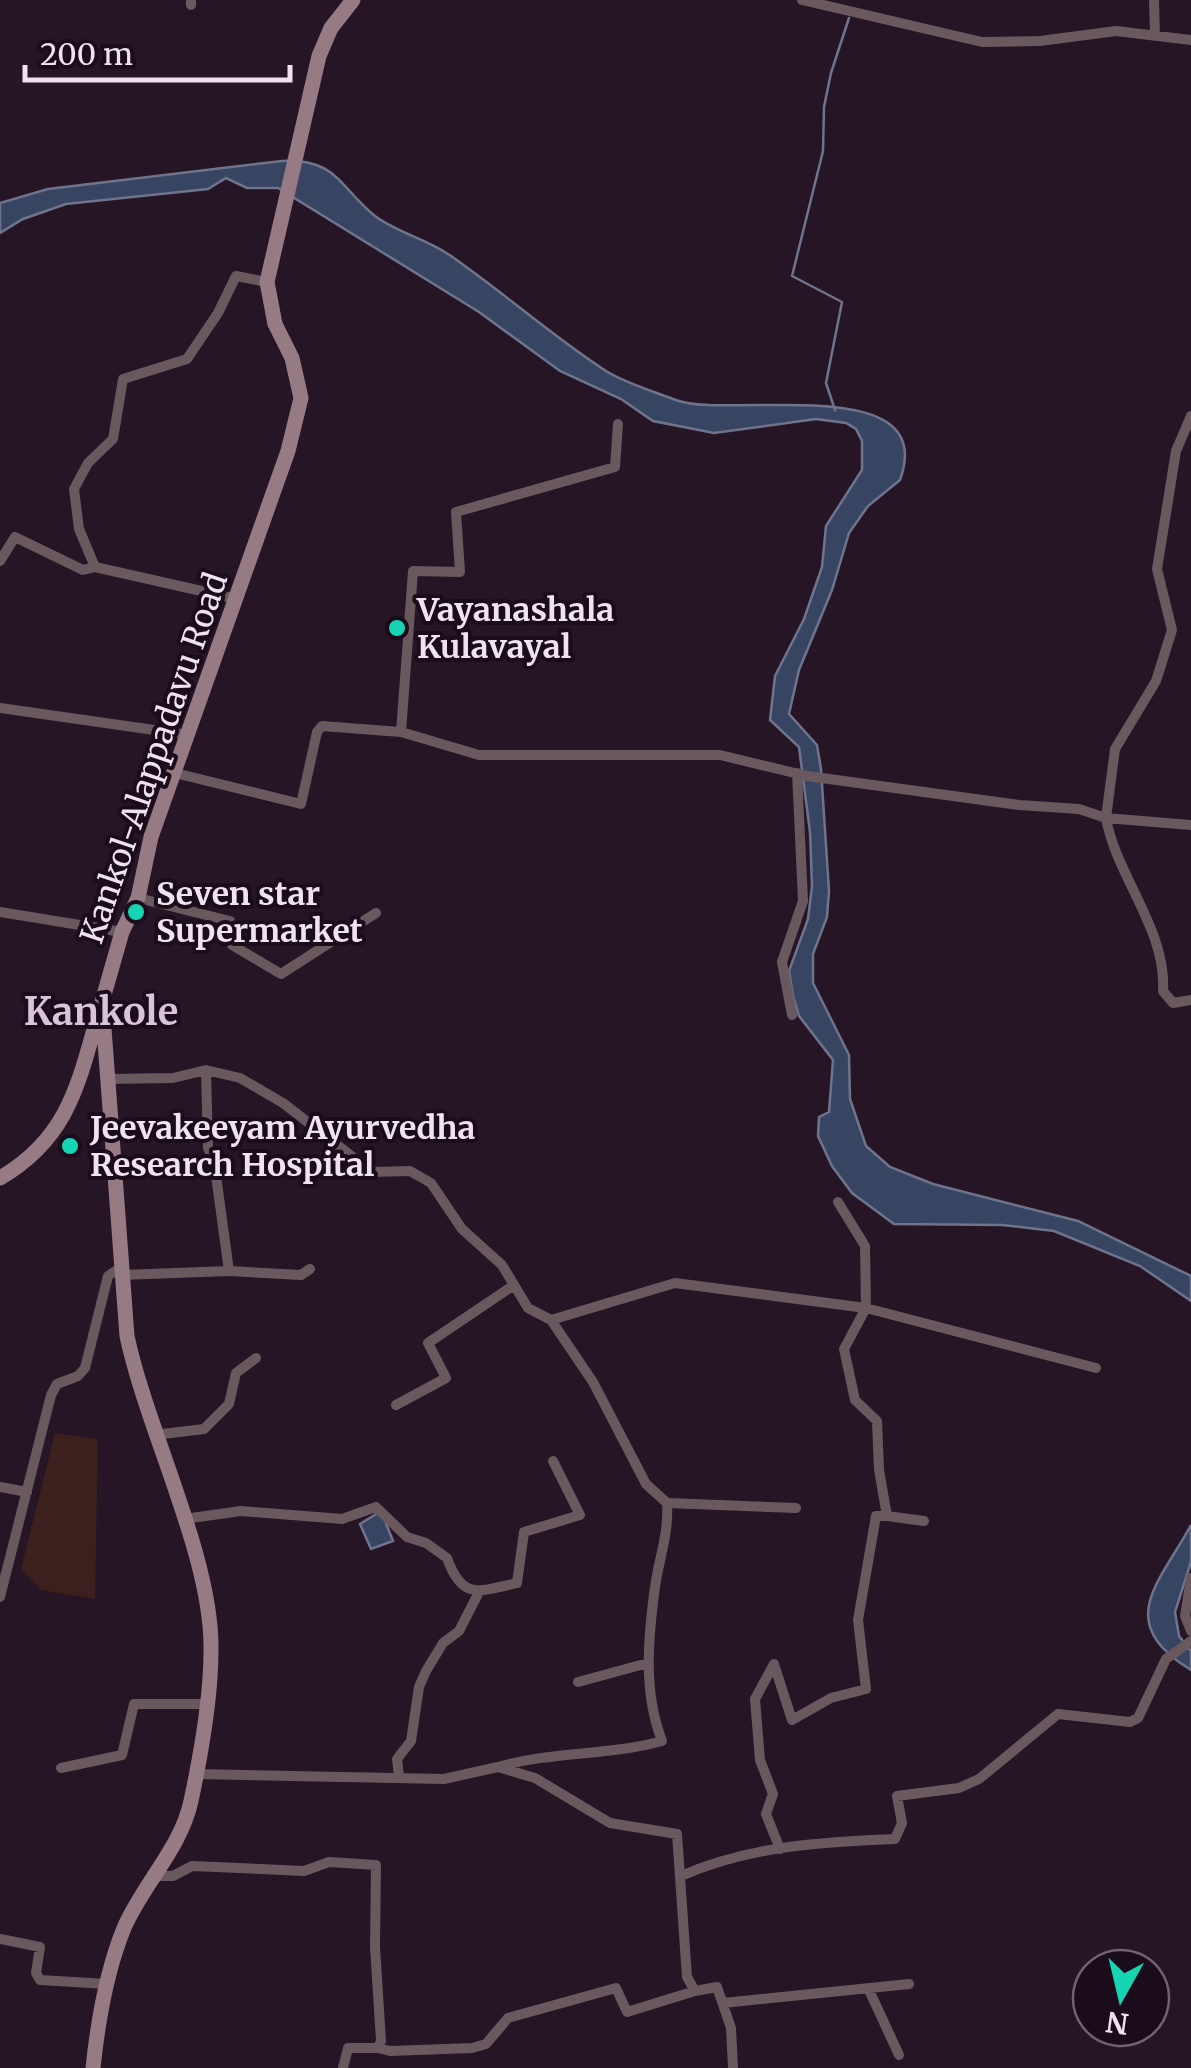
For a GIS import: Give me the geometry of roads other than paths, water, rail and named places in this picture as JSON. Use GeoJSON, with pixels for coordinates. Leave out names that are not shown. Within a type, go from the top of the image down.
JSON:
{"type":"FeatureCollection","features":[{"type":"Feature","properties":{"kind":"main road","name":"Kankol-Alappadavu Road"},"geometry":{"type":"LineString","coordinates":[[93,2068],[107,1984],[124,1927],[186,1818],[211,1650],[208,1614],[127,1336],[102,1002],[122,932],[138,898],[151,836],[288,451],[301,398],[292,358],[275,324],[267,282],[324,40],[354,0]]}},
{"type":"Feature","properties":{"kind":"main road"},"geometry":{"type":"LineString","coordinates":[[0,1178],[62,1123],[78,1086],[102,1002]]}},
{"type":"Feature","properties":{"kind":"street"},"geometry":{"type":"LineString","coordinates":[[802,0],[982,42],[1040,41],[1116,31],[1191,40]]}},
{"type":"Feature","properties":{"kind":"street"},"geometry":{"type":"LineString","coordinates":[[1154,0],[1155,36]]}},
{"type":"Feature","properties":{"kind":"street"},"geometry":{"type":"LineString","coordinates":[[96,567],[79,529],[74,489],[88,463],[114,439],[123,380],[188,358],[218,313],[236,276],[267,282]]}},
{"type":"Feature","properties":{"kind":"street"},"geometry":{"type":"LineString","coordinates":[[1191,416],[1176,451],[1157,570],[1172,630],[1156,682],[1115,750],[1106,818],[1110,839],[1150,928],[1164,975],[1163,991],[1173,1003],[1191,1000]]}},
{"type":"Feature","properties":{"kind":"street"},"geometry":{"type":"LineString","coordinates":[[401,732],[413,572],[460,572],[456,512],[615,467],[618,424]]}},
{"type":"Feature","properties":{"kind":"street"},"geometry":{"type":"LineString","coordinates":[[0,560],[15,537],[83,570],[96,567],[237,599]]}},
{"type":"Feature","properties":{"kind":"street"},"geometry":{"type":"LineString","coordinates":[[0,708],[189,735]]}},
{"type":"Feature","properties":{"kind":"street"},"geometry":{"type":"LineString","coordinates":[[175,773],[294,806],[300,804],[322,726],[401,732],[479,756],[720,754],[818,778],[1019,805],[1079,808],[1106,818],[1191,826]]}},
{"type":"Feature","properties":{"kind":"street"},"geometry":{"type":"LineString","coordinates":[[792,1014],[782,962],[803,901],[798,774]]}},
{"type":"Feature","properties":{"kind":"street"},"geometry":{"type":"LineString","coordinates":[[138,898],[230,921],[232,945],[281,974],[376,913]]}},
{"type":"Feature","properties":{"kind":"street"},"geometry":{"type":"LineString","coordinates":[[0,912],[122,932]]}},
{"type":"Feature","properties":{"kind":"street"},"geometry":{"type":"LineString","coordinates":[[206,1070],[208,1148],[214,1161],[229,1271]]}},
{"type":"Feature","properties":{"kind":"street"},"geometry":{"type":"LineString","coordinates":[[106,1079],[173,1078],[206,1070],[240,1078],[269,1094],[372,1172],[420,1175],[431,1183],[462,1230],[502,1265],[528,1308],[551,1320],[593,1382],[646,1484],[667,1503],[796,1508]]}},
{"type":"Feature","properties":{"kind":"street"},"geometry":{"type":"LineString","coordinates":[[838,1202],[865,1246],[866,1308],[844,1349],[855,1400],[877,1421],[878,1470],[887,1516]]}},
{"type":"Feature","properties":{"kind":"street"},"geometry":{"type":"LineString","coordinates":[[0,1597],[51,1395],[57,1384],[78,1376],[85,1368],[108,1276],[122,1271],[301,1274],[310,1270]]}},
{"type":"Feature","properties":{"kind":"street"},"geometry":{"type":"LineString","coordinates":[[551,1320],[675,1283],[866,1308],[1096,1368]]}},
{"type":"Feature","properties":{"kind":"street"},"geometry":{"type":"LineString","coordinates":[[396,1405],[446,1378],[428,1343],[514,1284]]}},
{"type":"Feature","properties":{"kind":"street"},"geometry":{"type":"LineString","coordinates":[[154,1434],[204,1429],[228,1404],[236,1372],[256,1358]]}},
{"type":"Feature","properties":{"kind":"street"},"geometry":{"type":"LineString","coordinates":[[182,1519],[242,1511],[342,1519],[376,1507],[393,1527],[447,1558],[450,1573],[460,1585],[479,1592],[517,1583],[524,1532],[580,1515],[553,1461]]}},
{"type":"Feature","properties":{"kind":"street"},"geometry":{"type":"LineString","coordinates":[[0,1487],[27,1492]]}},
{"type":"Feature","properties":{"kind":"street"},"geometry":{"type":"LineString","coordinates":[[195,1774],[444,1779],[536,1755],[622,1752],[662,1741],[652,1715],[648,1663],[656,1582],[668,1527],[667,1503]]}},
{"type":"Feature","properties":{"kind":"street"},"geometry":{"type":"LineString","coordinates":[[780,1849],[766,1814],[773,1794],[760,1760],[756,1699],[774,1664],[792,1720],[831,1698],[866,1690],[858,1620],[876,1516],[924,1521]]}},
{"type":"Feature","properties":{"kind":"street"},"geometry":{"type":"LineString","coordinates":[[1191,1578],[1185,1616],[1191,1631]]}},
{"type":"Feature","properties":{"kind":"street"},"geometry":{"type":"LineString","coordinates":[[400,1776],[397,1759],[411,1741],[419,1688],[444,1643],[459,1632],[479,1592]]}},
{"type":"Feature","properties":{"kind":"street"},"geometry":{"type":"LineString","coordinates":[[682,1876],[722,1858],[895,1839],[902,1823],[897,1796],[960,1788],[978,1779],[1058,1714],[1130,1722],[1138,1718],[1166,1660],[1190,1642]]}},
{"type":"Feature","properties":{"kind":"street"},"geometry":{"type":"LineString","coordinates":[[578,1682],[648,1663]]}},
{"type":"Feature","properties":{"kind":"street"},"geometry":{"type":"LineString","coordinates":[[62,1768],[122,1755],[134,1704],[205,1704]]}},
{"type":"Feature","properties":{"kind":"street"},"geometry":{"type":"LineString","coordinates":[[498,1767],[535,1778],[610,1823],[676,1834],[687,1977],[695,1991]]}},
{"type":"Feature","properties":{"kind":"street"},"geometry":{"type":"LineString","coordinates":[[152,1876],[174,1876],[192,1866],[304,1871],[328,1862],[376,1865],[374,1946],[382,2030],[378,2048]]}},
{"type":"Feature","properties":{"kind":"street"},"geometry":{"type":"LineString","coordinates":[[0,1940],[40,1947],[36,1972],[40,1980],[107,1984]]}},
{"type":"Feature","properties":{"kind":"street"},"geometry":{"type":"LineString","coordinates":[[722,2003],[908,1984]]}},
{"type":"Feature","properties":{"kind":"street"},"geometry":{"type":"LineString","coordinates":[[343,2068],[348,2048],[390,2052],[472,2048],[486,2044],[508,2018],[616,1988],[628,2012],[717,1987],[731,2028],[732,2068]]}},
{"type":"Feature","properties":{"kind":"street"},"geometry":{"type":"LineString","coordinates":[[869,1990],[900,2055]]}},
{"type":"Feature","properties":{"kind":"water"},"geometry":{"type":"Polygon","coordinates":[[[282,161],[315,164],[326,170],[375,216],[448,254],[586,357],[622,379],[676,400],[701,405],[821,406],[860,411],[889,423],[904,446],[900,480],[868,506],[849,533],[832,590],[799,670],[789,714],[817,745],[821,769],[829,891],[827,917],[813,954],[813,983],[849,1055],[850,1099],[866,1146],[890,1167],[933,1184],[1078,1221],[1191,1276],[1191,1301],[1140,1266],[1054,1231],[1002,1225],[894,1224],[852,1193],[832,1166],[818,1136],[819,1117],[829,1112],[833,1060],[799,1016],[789,971],[808,919],[812,886],[810,832],[799,747],[770,720],[775,676],[804,619],[822,567],[826,526],[862,470],[862,441],[856,429],[846,423],[816,419],[714,433],[653,421],[621,399],[560,371],[479,312],[278,188],[247,188],[226,178],[208,189],[66,204],[23,219],[0,233],[0,203],[48,189],[282,161]]]}},
{"type":"Feature","properties":{"kind":"water"},"geometry":{"type":"Polygon","coordinates":[[[381,1511],[393,1541],[371,1549],[360,1524],[381,1511]]]}},
{"type":"Feature","properties":{"kind":"water"},"geometry":{"type":"Polygon","coordinates":[[[1191,1525],[1191,1562],[1175,1612],[1179,1636],[1191,1651],[1191,1670],[1167,1652],[1148,1619],[1156,1584],[1191,1525]]]}},
{"type":"Feature","properties":{"kind":"waterway"},"geometry":{"type":"LineString","coordinates":[[835,410],[826,383],[842,302],[792,276],[823,151],[824,107],[831,73],[849,18]]}},
{"type":"Feature","properties":{"kind":"place","name":"Vayanashala Kulavayal"},"geometry":{"type":"Point","coordinates":[397,628]}},
{"type":"Feature","properties":{"kind":"place","name":"Seven star Supermarket"},"geometry":{"type":"Point","coordinates":[136,912]}},
{"type":"Feature","properties":{"kind":"place","name":"Jeevakeeyam Ayurvedha Research Hospital"},"geometry":{"type":"Point","coordinates":[70,1146]}},
{"type":"Feature","properties":{"kind":"district","name":"Kankole"},"geometry":{"type":"Point","coordinates":[101,1011]}}]}
